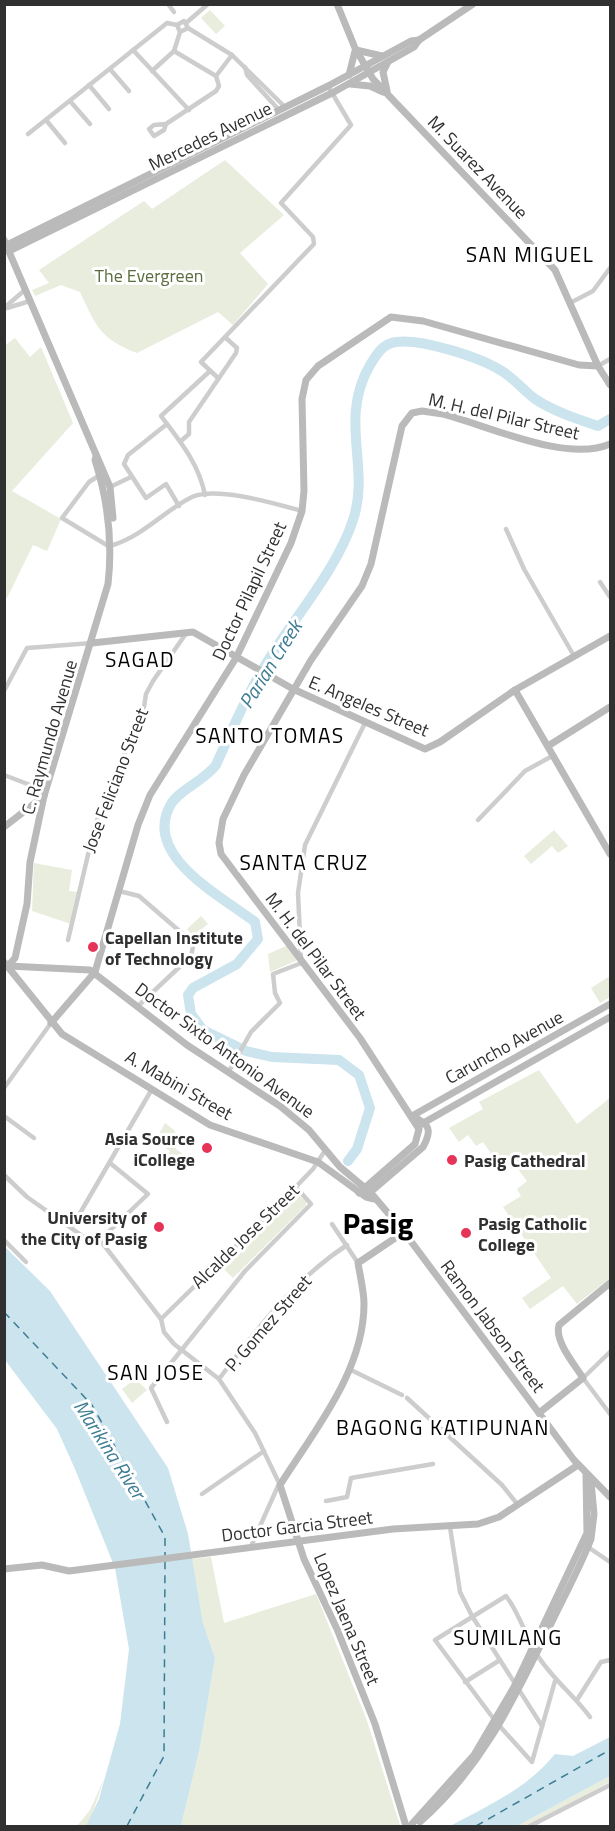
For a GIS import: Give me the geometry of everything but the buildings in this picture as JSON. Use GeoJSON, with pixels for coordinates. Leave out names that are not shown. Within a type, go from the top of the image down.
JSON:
{"type":"FeatureCollection","features":[{"type":"Feature","properties":{"kind":"street"},"geometry":{"type":"LineString","coordinates":[[168,4],[174,12]]}},
{"type":"Feature","properties":{"kind":"street"},"geometry":{"type":"LineString","coordinates":[[152,71],[174,51],[180,32],[208,4]]}},
{"type":"Feature","properties":{"kind":"street","name":"M. Suarez Avenue"},"geometry":{"type":"LineString","coordinates":[[337,4],[355,49],[367,69],[555,270],[598,366],[610,385]]}},
{"type":"Feature","properties":{"kind":"street","name":"Mercedes Avenue"},"geometry":{"type":"LineString","coordinates":[[7,245],[282,108],[347,85],[367,69],[411,41],[419,40],[472,4]]}},
{"type":"Feature","properties":{"kind":"street"},"geometry":{"type":"LineString","coordinates":[[28,134],[167,23],[177,24],[181,21],[232,55],[282,108]]}},
{"type":"Feature","properties":{"kind":"street"},"geometry":{"type":"LineString","coordinates":[[177,24],[180,32]]}},
{"type":"Feature","properties":{"kind":"street"},"geometry":{"type":"LineString","coordinates":[[348,76],[355,61],[355,49],[386,58],[383,72],[389,95]]}},
{"type":"Feature","properties":{"kind":"street"},"geometry":{"type":"LineString","coordinates":[[133,50],[189,110]]}},
{"type":"Feature","properties":{"kind":"street"},"geometry":{"type":"LineString","coordinates":[[166,124],[219,87],[216,76],[174,51]]}},
{"type":"Feature","properties":{"kind":"street"},"geometry":{"type":"LineString","coordinates":[[216,76],[232,55]]}},
{"type":"Feature","properties":{"kind":"street"},"geometry":{"type":"LineString","coordinates":[[110,69],[129,91]]}},
{"type":"Feature","properties":{"kind":"street","name":"Mercedes Avenue"},"geometry":{"type":"LineString","coordinates":[[7,245],[330,90],[348,76],[367,69]]}},
{"type":"Feature","properties":{"kind":"street"},"geometry":{"type":"LineString","coordinates":[[89,85],[109,109]]}},
{"type":"Feature","properties":{"kind":"street"},"geometry":{"type":"LineString","coordinates":[[347,85],[370,86],[389,95]]}},
{"type":"Feature","properties":{"kind":"street"},"geometry":{"type":"LineString","coordinates":[[217,377],[201,362],[314,244],[313,237],[281,203],[351,125],[330,90]]}},
{"type":"Feature","properties":{"kind":"street"},"geometry":{"type":"LineString","coordinates":[[69,101],[90,124]]}},
{"type":"Feature","properties":{"kind":"street"},"geometry":{"type":"LineString","coordinates":[[46,120],[65,143]]}},
{"type":"Feature","properties":{"kind":"street","name":"C. Raymundo Avenue"},"geometry":{"type":"LineString","coordinates":[[6,966],[15,958],[27,904],[30,862],[45,793],[92,643],[106,590],[111,547],[110,487],[7,245]]}},
{"type":"Feature","properties":{"kind":"street"},"geometry":{"type":"LineString","coordinates":[[570,303],[593,291],[610,268]]}},
{"type":"Feature","properties":{"kind":"street"},"geometry":{"type":"LineString","coordinates":[[4,309],[26,289]]}},
{"type":"Feature","properties":{"kind":"street"},"geometry":{"type":"LineString","coordinates":[[4,309],[24,301],[31,301]]}},
{"type":"Feature","properties":{"kind":"street","name":"Doctor Pilapil Street"},"geometry":{"type":"LineString","coordinates":[[4,1088],[51,1023],[95,972],[138,825],[158,779],[189,735],[236,657],[291,543],[302,510],[306,465],[302,399],[306,380],[318,366],[391,317],[423,321],[579,365],[598,366]]}},
{"type":"Feature","properties":{"kind":"street"},"geometry":{"type":"LineString","coordinates":[[181,441],[189,434],[189,422],[217,377],[236,353],[237,348],[226,338]]}},
{"type":"Feature","properties":{"kind":"street"},"geometry":{"type":"LineString","coordinates":[[598,366],[610,359]]}},
{"type":"Feature","properties":{"kind":"street"},"geometry":{"type":"LineString","coordinates":[[205,495],[202,479],[181,441],[161,416],[210,371]]}},
{"type":"Feature","properties":{"kind":"street","name":"M. H. del Pilar Street"},"geometry":{"type":"LineString","coordinates":[[412,1116],[376,1061],[221,854],[219,845],[227,808],[293,689],[362,586],[371,564],[402,426],[412,413],[422,411],[440,414],[569,450],[595,449],[610,444]]}},
{"type":"Feature","properties":{"kind":"street"},"geometry":{"type":"LineString","coordinates":[[167,424],[124,460],[131,477],[146,498],[166,484],[179,506]]}},
{"type":"Feature","properties":{"kind":"street","name":"C. Raymundo Avenue"},"geometry":{"type":"LineString","coordinates":[[96,456],[107,500],[111,547]]}},
{"type":"Feature","properties":{"kind":"street"},"geometry":{"type":"LineString","coordinates":[[100,475],[89,482],[62,518],[111,547],[130,538],[194,496],[249,497],[302,510]]}},
{"type":"Feature","properties":{"kind":"street"},"geometry":{"type":"LineString","coordinates":[[110,487],[131,477]]}},
{"type":"Feature","properties":{"kind":"street"},"geometry":{"type":"LineString","coordinates":[[506,529],[528,576],[574,656]]}},
{"type":"Feature","properties":{"kind":"street"},"geometry":{"type":"LineString","coordinates":[[600,582],[610,597]]}},
{"type":"Feature","properties":{"kind":"street"},"geometry":{"type":"LineString","coordinates":[[4,691],[27,648],[92,643],[188,631]]}},
{"type":"Feature","properties":{"kind":"street","name":"E. Angeles Street"},"geometry":{"type":"LineString","coordinates":[[188,631],[293,689],[420,747],[430,748],[515,690]]}},
{"type":"Feature","properties":{"kind":"street","name":"Jose Feliciano Street"},"geometry":{"type":"LineString","coordinates":[[68,940],[95,825],[144,707],[146,694],[188,631]]}},
{"type":"Feature","properties":{"kind":"street"},"geometry":{"type":"LineString","coordinates":[[610,636],[515,690],[608,843],[610,854]]}},
{"type":"Feature","properties":{"kind":"street"},"geometry":{"type":"LineString","coordinates":[[548,746],[610,707]]}},
{"type":"Feature","properties":{"kind":"street"},"geometry":{"type":"LineString","coordinates":[[228,1073],[243,1045],[264,1018],[280,1003],[275,993],[273,975],[302,960],[298,893],[305,845],[365,723]]}},
{"type":"Feature","properties":{"kind":"street"},"geometry":{"type":"LineString","coordinates":[[478,820],[525,771],[554,755]]}},
{"type":"Feature","properties":{"kind":"street"},"geometry":{"type":"LineString","coordinates":[[4,775],[45,793],[4,827]]}},
{"type":"Feature","properties":{"kind":"street"},"geometry":{"type":"LineString","coordinates":[[119,891],[139,897],[152,906],[193,947],[191,956],[137,1006]]}},
{"type":"Feature","properties":{"kind":"street"},"geometry":{"type":"LineString","coordinates":[[6,966],[19,969],[83,967],[95,972]]}},
{"type":"Feature","properties":{"kind":"street","name":"A. Mabini Street"},"geometry":{"type":"LineString","coordinates":[[6,966],[62,1034],[210,1125],[318,1162],[367,1194]]}},
{"type":"Feature","properties":{"kind":"street","name":"Doctor Sixto Antonio Avenue"},"geometry":{"type":"LineString","coordinates":[[95,972],[228,1073],[294,1117],[367,1194]]}},
{"type":"Feature","properties":{"kind":"street","name":"Caruncho Avenue"},"geometry":{"type":"LineString","coordinates":[[412,1116],[610,1004]]}},
{"type":"Feature","properties":{"kind":"street","name":"Caruncho Avenue"},"geometry":{"type":"LineString","coordinates":[[418,1126],[610,1017]]}},
{"type":"Feature","properties":{"kind":"street"},"geometry":{"type":"LineString","coordinates":[[72,1227],[152,1088]]}},
{"type":"Feature","properties":{"kind":"street"},"geometry":{"type":"LineString","coordinates":[[4,1116],[34,1138]]}},
{"type":"Feature","properties":{"kind":"street"},"geometry":{"type":"LineString","coordinates":[[367,1194],[421,1151],[429,1132],[425,1122],[412,1116]]}},
{"type":"Feature","properties":{"kind":"street"},"geometry":{"type":"LineString","coordinates":[[367,1194],[416,1144],[419,1136],[418,1126],[412,1116]]}},
{"type":"Feature","properties":{"kind":"street","name":"Alcalde Jose Street"},"geometry":{"type":"LineString","coordinates":[[160,1319],[296,1186],[318,1162],[326,1149]]}},
{"type":"Feature","properties":{"kind":"street"},"geometry":{"type":"LineString","coordinates":[[4,1175],[27,1197],[91,1242],[100,1240],[148,1194],[110,1163]]}},
{"type":"Feature","properties":{"kind":"street"},"geometry":{"type":"LineString","coordinates":[[166,1422],[151,1388],[249,1267],[311,1204],[296,1186]]}},
{"type":"Feature","properties":{"kind":"street","name":"Ramon Jabson Street"},"geometry":{"type":"LineString","coordinates":[[367,1194],[404,1232],[578,1465],[610,1497]]}},
{"type":"Feature","properties":{"kind":"street"},"geometry":{"type":"LineString","coordinates":[[252,1544],[279,1486],[334,1399],[349,1368],[363,1321],[364,1302],[358,1263],[332,1224]]}},
{"type":"Feature","properties":{"kind":"street"},"geometry":{"type":"LineString","coordinates":[[358,1263],[404,1232]]}},
{"type":"Feature","properties":{"kind":"street"},"geometry":{"type":"LineString","coordinates":[[4,1240],[26,1262]]}},
{"type":"Feature","properties":{"kind":"street","name":"Lopez Jaena Street"},"geometry":{"type":"LineString","coordinates":[[100,1240],[160,1319],[164,1332],[182,1350],[219,1379],[255,1433],[279,1486],[298,1542],[375,1724],[408,1827]]}},
{"type":"Feature","properties":{"kind":"street","name":"P. Gomez Street"},"geometry":{"type":"LineString","coordinates":[[219,1379],[289,1294],[323,1262],[346,1245]]}},
{"type":"Feature","properties":{"kind":"street"},"geometry":{"type":"LineString","coordinates":[[610,1283],[559,1325],[558,1334],[583,1378],[610,1414]]}},
{"type":"Feature","properties":{"kind":"street"},"geometry":{"type":"LineString","coordinates":[[539,1413],[610,1355]]}},
{"type":"Feature","properties":{"kind":"street"},"geometry":{"type":"LineString","coordinates":[[349,1368],[405,1396],[502,1485],[518,1505]]}},
{"type":"Feature","properties":{"kind":"street"},"geometry":{"type":"LineString","coordinates":[[202,1494],[264,1451]]}},
{"type":"Feature","properties":{"kind":"street"},"geometry":{"type":"LineString","coordinates":[[326,1501],[347,1497],[351,1478],[433,1464]]}},
{"type":"Feature","properties":{"kind":"street","name":"Doctor Garcia Street"},"geometry":{"type":"LineString","coordinates":[[4,1569],[42,1565],[69,1571],[393,1529],[478,1524],[518,1505],[578,1465]]}},
{"type":"Feature","properties":{"kind":"street"},"geometry":{"type":"LineString","coordinates":[[416,1827],[471,1769],[517,1687],[588,1546],[594,1526],[589,1477]]}},
{"type":"Feature","properties":{"kind":"street"},"geometry":{"type":"LineString","coordinates":[[535,1651],[587,1533],[589,1477]]}},
{"type":"Feature","properties":{"kind":"street"},"geometry":{"type":"LineString","coordinates":[[450,1527],[460,1592],[472,1616],[542,1726]]}},
{"type":"Feature","properties":{"kind":"street"},"geometry":{"type":"LineString","coordinates":[[294,1529],[300,1536],[311,1540]]}},
{"type":"Feature","properties":{"kind":"street"},"geometry":{"type":"LineString","coordinates":[[588,1546],[610,1562]]}},
{"type":"Feature","properties":{"kind":"street"},"geometry":{"type":"LineString","coordinates":[[555,1681],[532,1762],[497,1724],[435,1640],[506,1596],[535,1651],[555,1681],[577,1700],[590,1717]]}},
{"type":"Feature","properties":{"kind":"street"},"geometry":{"type":"LineString","coordinates":[[465,1682],[500,1660]]}},
{"type":"Feature","properties":{"kind":"street"},"geometry":{"type":"LineString","coordinates":[[577,1700],[602,1662],[610,1660]]}},
{"type":"Feature","properties":{"kind":"street"},"geometry":{"type":"LineString","coordinates":[[408,1827],[467,1766],[497,1724]]}},
{"type":"Feature","properties":{"kind":"street"},"geometry":{"type":"LineString","coordinates":[[530,1827],[610,1785]]}},
{"type":"Feature","properties":{"kind":"green space"},"geometry":{"type":"Polygon","coordinates":[[[210,10],[225,26],[216,34],[201,18],[210,10]]]}},
{"type":"Feature","properties":{"kind":"green space","name":"The Evergreen"},"geometry":{"type":"Polygon","coordinates":[[[225,160],[284,215],[240,253],[268,284],[233,325],[218,312],[137,353],[107,337],[95,323],[80,292],[61,285],[35,296],[32,290],[49,283],[39,270],[144,201],[152,209],[225,160]]]}},
{"type":"Feature","properties":{"kind":"green space"},"geometry":{"type":"Polygon","coordinates":[[[15,338],[30,357],[41,347],[73,423],[12,491],[61,519],[47,551],[33,545],[7,598],[5,597],[4,346],[15,338]]]}},
{"type":"Feature","properties":{"kind":"green space"},"geometry":{"type":"Polygon","coordinates":[[[554,830],[568,846],[558,853],[552,846],[531,864],[524,856],[554,830]]]}},
{"type":"Feature","properties":{"kind":"green space"},"geometry":{"type":"Polygon","coordinates":[[[34,863],[72,870],[69,891],[78,892],[71,924],[32,911],[34,863]]]}},
{"type":"Feature","properties":{"kind":"green space"},"geometry":{"type":"Polygon","coordinates":[[[201,916],[208,924],[193,936],[187,929],[201,916]]]}},
{"type":"Feature","properties":{"kind":"green space"},"geometry":{"type":"Polygon","coordinates":[[[288,945],[298,960],[270,972],[268,954],[288,945]]]}},
{"type":"Feature","properties":{"kind":"green space"},"geometry":{"type":"Polygon","coordinates":[[[610,976],[610,997],[600,1003],[591,988],[610,976]]]}},
{"type":"Feature","properties":{"kind":"green space"},"geometry":{"type":"Polygon","coordinates":[[[539,1070],[577,1124],[610,1098],[610,1278],[577,1304],[563,1286],[530,1309],[522,1298],[551,1278],[503,1207],[521,1196],[517,1189],[527,1181],[512,1161],[501,1168],[483,1142],[476,1146],[468,1135],[459,1142],[449,1128],[483,1109],[479,1102],[539,1070]]]}},
{"type":"Feature","properties":{"kind":"green space"},"geometry":{"type":"Polygon","coordinates":[[[165,1123],[175,1131],[176,1149],[187,1157],[177,1172],[164,1161],[170,1151],[155,1141],[165,1123]]]}},
{"type":"Feature","properties":{"kind":"green space"},"geometry":{"type":"Polygon","coordinates":[[[296,1193],[306,1201],[306,1205],[233,1278],[222,1267],[296,1193]]]}},
{"type":"Feature","properties":{"kind":"green space"},"geometry":{"type":"Polygon","coordinates":[[[135,1379],[147,1390],[132,1403],[122,1389],[135,1379]]]}},
{"type":"Feature","properties":{"kind":"green space"},"geometry":{"type":"Polygon","coordinates":[[[211,1557],[224,1623],[316,1594],[366,1718],[400,1825],[181,1826],[200,1747],[215,1658],[203,1623],[192,1559],[211,1557]]]}},
{"type":"Feature","properties":{"kind":"green space"},"geometry":{"type":"Polygon","coordinates":[[[610,1776],[610,1782],[527,1826],[517,1826],[610,1776]]]}},
{"type":"Feature","properties":{"kind":"green space"},"geometry":{"type":"Polygon","coordinates":[[[105,1777],[90,1820],[86,1826],[77,1826],[90,1810],[105,1777]]]}},
{"type":"Feature","properties":{"kind":"water","name":"Marikina River"},"geometry":{"type":"Polygon","coordinates":[[[5,1247],[50,1291],[168,1468],[188,1534],[203,1623],[215,1658],[200,1747],[181,1826],[86,1826],[99,1799],[120,1724],[129,1649],[115,1568],[75,1469],[57,1429],[5,1360],[5,1247]]]}},
{"type":"Feature","properties":{"kind":"water"},"geometry":{"type":"Polygon","coordinates":[[[610,1737],[610,1776],[517,1826],[450,1826],[520,1787],[555,1754],[573,1756],[610,1737]]]}},
{"type":"Feature","properties":{"kind":"waterway","name":"Parian Creek"},"geometry":{"type":"LineString","coordinates":[[348,1161],[357,1149],[370,1108],[359,1075],[339,1060],[272,1057],[246,1051],[203,1030],[191,1014],[188,995],[193,988],[237,964],[258,939],[255,922],[206,887],[175,857],[167,840],[165,823],[171,804],[216,765],[259,676],[319,586],[347,537],[358,500],[356,405],[370,365],[383,347],[396,342],[419,343],[464,354],[500,370],[535,399],[557,411],[598,426],[610,419]]}},
{"type":"Feature","properties":{"kind":"ferry route"},"geometry":{"type":"LineString","coordinates":[[4,1312],[92,1405],[165,1537],[165,1556]]}},
{"type":"Feature","properties":{"kind":"ferry route"},"geometry":{"type":"LineString","coordinates":[[127,1826],[164,1756],[165,1560]]}},
{"type":"Feature","properties":{"kind":"ferry route"},"geometry":{"type":"LineString","coordinates":[[476,1826],[606,1752],[610,1752]]}},
{"type":"Feature","properties":{"kind":"place","name":"Capellan Institute of Technology"},"geometry":{"type":"Point","coordinates":[93,947]}},
{"type":"Feature","properties":{"kind":"place","name":"Asia Source iCollege"},"geometry":{"type":"Point","coordinates":[207,1148]}},
{"type":"Feature","properties":{"kind":"place","name":"Pasig Cathedral"},"geometry":{"type":"Point","coordinates":[452,1160]}},
{"type":"Feature","properties":{"kind":"place","name":"University of the City of Pasig"},"geometry":{"type":"Point","coordinates":[159,1227]}},
{"type":"Feature","properties":{"kind":"place","name":"Pasig Catholic College"},"geometry":{"type":"Point","coordinates":[466,1233]}},
{"type":"Feature","properties":{"kind":"district","name":"SAN MIGUEL"},"geometry":{"type":"Point","coordinates":[530,254]}},
{"type":"Feature","properties":{"kind":"district","name":"SAGAD"},"geometry":{"type":"Point","coordinates":[140,659]}},
{"type":"Feature","properties":{"kind":"district","name":"SANTO TOMAS"},"geometry":{"type":"Point","coordinates":[270,735]}},
{"type":"Feature","properties":{"kind":"district","name":"SANTA CRUZ"},"geometry":{"type":"Point","coordinates":[304,862]}},
{"type":"Feature","properties":{"kind":"district","name":"Pasig"},"geometry":{"type":"Point","coordinates":[378,1223]}},
{"type":"Feature","properties":{"kind":"district","name":"SAN JOSE"},"geometry":{"type":"Point","coordinates":[156,1372]}},
{"type":"Feature","properties":{"kind":"district","name":"BAGONG KATIPUNAN"},"geometry":{"type":"Point","coordinates":[443,1427]}},
{"type":"Feature","properties":{"kind":"district","name":"SUMILANG"},"geometry":{"type":"Point","coordinates":[508,1637]}}]}
